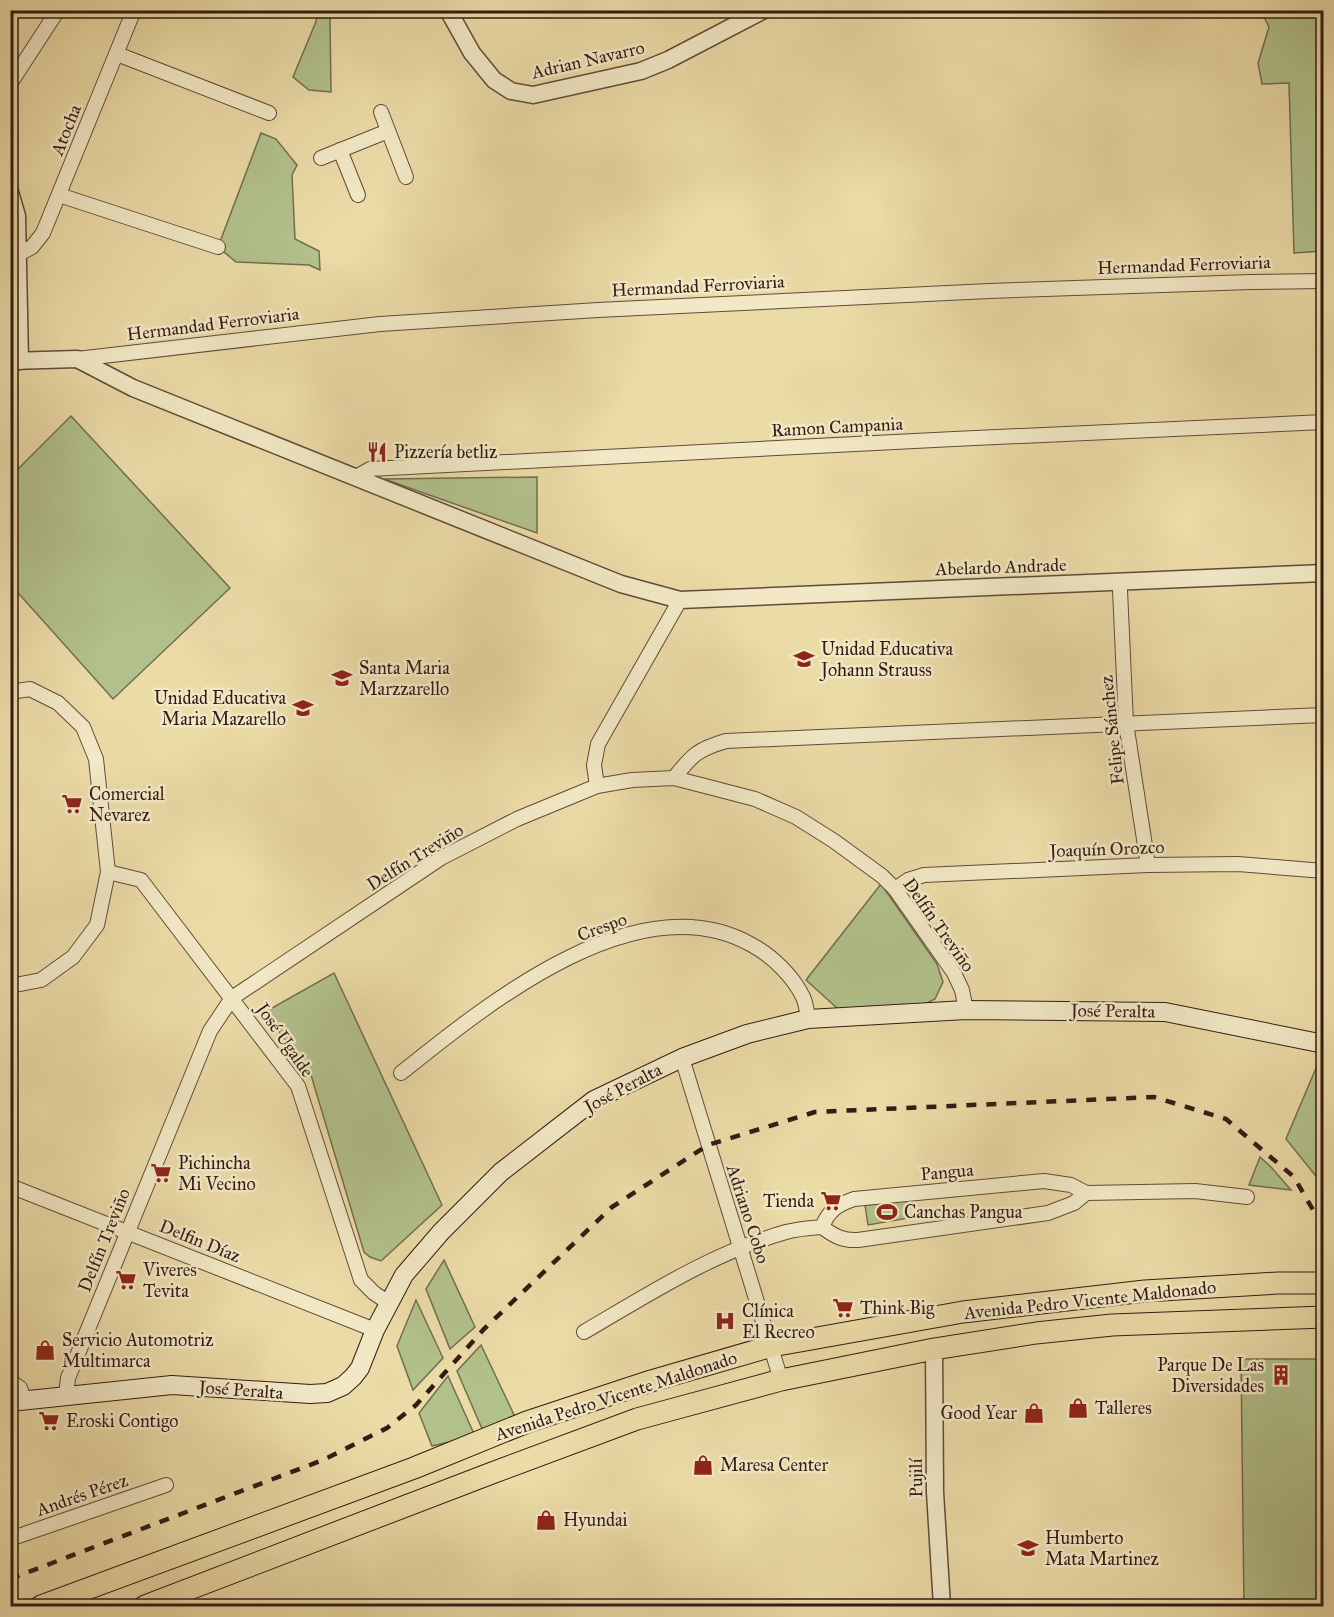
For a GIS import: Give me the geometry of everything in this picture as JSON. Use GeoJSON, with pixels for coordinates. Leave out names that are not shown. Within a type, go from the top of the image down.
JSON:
{"type":"FeatureCollection","features":[{"type":"Feature","properties":{"kind":"main road","name":"José Peralta"},"geometry":{"type":"LineString","coordinates":[[17,1401],[172,1385],[249,1392],[310,1394],[327,1393],[343,1386],[360,1368],[375,1330],[404,1275],[441,1232],[501,1172],[594,1100],[682,1058],[747,1034],[808,1019],[966,1010],[1165,1012],[1323,1044]]}},
{"type":"Feature","properties":{"kind":"main road","name":"Avenida Pedro Vicente Maldonado"},"geometry":{"type":"LineString","coordinates":[[41,1606],[414,1468],[527,1422],[651,1381],[772,1346],[963,1312],[1145,1291],[1278,1283],[1323,1283]]}},
{"type":"Feature","properties":{"kind":"main road","name":"Avenida Pedro Vicente Maldonado"},"geometry":{"type":"LineString","coordinates":[[145,1606],[637,1419],[782,1380],[934,1349],[1036,1333],[1112,1325],[1323,1317]]}},
{"type":"Feature","properties":{"kind":"street"},"geometry":{"type":"LineString","coordinates":[[10,84],[58,10]]}},
{"type":"Feature","properties":{"kind":"street","name":"Atocha"},"geometry":{"type":"LineString","coordinates":[[19,254],[32,247],[43,233],[134,10]]}},
{"type":"Feature","properties":{"kind":"street","name":"Adrian Navarro"},"geometry":{"type":"LineString","coordinates":[[448,10],[472,53],[494,80],[511,91],[532,95],[641,71],[668,60],[764,10]]}},
{"type":"Feature","properties":{"kind":"street"},"geometry":{"type":"LineString","coordinates":[[117,54],[269,113]]}},
{"type":"Feature","properties":{"kind":"street"},"geometry":{"type":"LineString","coordinates":[[381,112],[406,177]]}},
{"type":"Feature","properties":{"kind":"street"},"geometry":{"type":"LineString","coordinates":[[321,158],[388,131]]}},
{"type":"Feature","properties":{"kind":"street"},"geometry":{"type":"LineString","coordinates":[[340,150],[358,195]]}},
{"type":"Feature","properties":{"kind":"street"},"geometry":{"type":"LineString","coordinates":[[10,192],[17,216],[19,254],[15,361]]}},
{"type":"Feature","properties":{"kind":"street"},"geometry":{"type":"LineString","coordinates":[[59,195],[218,247]]}},
{"type":"Feature","properties":{"kind":"street","name":"Hermandad Ferroviaria"},"geometry":{"type":"LineString","coordinates":[[15,361],[77,359],[380,324],[541,314],[989,291],[1323,281]]}},
{"type":"Feature","properties":{"kind":"street","name":"Hermandad Ferroviaria"},"geometry":{"type":"LineString","coordinates":[[77,359],[133,388],[621,584],[680,600]]}},
{"type":"Feature","properties":{"kind":"street","name":"Ramon Campania"},"geometry":{"type":"LineString","coordinates":[[356,477],[370,469],[978,437],[1323,422]]}},
{"type":"Feature","properties":{"kind":"street","name":"Abelardo Andrade"},"geometry":{"type":"LineString","coordinates":[[680,600],[1323,573]]}},
{"type":"Feature","properties":{"kind":"street","name":"Felipe Sánchez"},"geometry":{"type":"LineString","coordinates":[[1120,590],[1126,723],[1148,865]]}},
{"type":"Feature","properties":{"kind":"street"},"geometry":{"type":"LineString","coordinates":[[597,786],[594,765],[598,744],[680,600]]}},
{"type":"Feature","properties":{"kind":"street"},"geometry":{"type":"LineString","coordinates":[[10,692],[30,689],[58,703],[83,727],[96,759],[108,872],[97,925],[73,957],[41,980],[10,986]]}},
{"type":"Feature","properties":{"kind":"street"},"geometry":{"type":"LineString","coordinates":[[674,778],[692,755],[709,745],[726,741],[1323,716]]}},
{"type":"Feature","properties":{"kind":"street","name":"Delfín Treviño"},"geometry":{"type":"LineString","coordinates":[[66,1396],[68,1378],[210,1031],[232,998],[441,858],[517,819],[597,786],[632,780],[674,778],[754,799],[796,817],[882,876],[895,890],[954,973],[962,990],[966,1010]]}},
{"type":"Feature","properties":{"kind":"street","name":"Joaquín Orozco"},"geometry":{"type":"LineString","coordinates":[[895,890],[908,880],[924,875],[1148,865],[1238,864],[1323,871]]}},
{"type":"Feature","properties":{"kind":"street","name":"José Ugalde"},"geometry":{"type":"LineString","coordinates":[[108,872],[141,880],[298,1086],[361,1280],[388,1303]]}},
{"type":"Feature","properties":{"kind":"street","name":"Crespo"},"geometry":{"type":"LineString","coordinates":[[401,1073],[469,1019],[530,979],[608,942],[650,929],[672,927],[718,931],[740,938],[761,950],[791,978],[804,998],[808,1019]]}},
{"type":"Feature","properties":{"kind":"street","name":"Adriano Cobo"},"geometry":{"type":"LineString","coordinates":[[682,1058],[782,1380]]}},
{"type":"Feature","properties":{"kind":"street","name":"Pangua"},"geometry":{"type":"LineString","coordinates":[[1086,1193],[1074,1203],[1048,1213],[858,1240],[836,1237],[822,1227],[827,1214],[838,1205],[854,1199],[1044,1181],[1071,1185],[1086,1193],[1195,1191],[1247,1197]]}},
{"type":"Feature","properties":{"kind":"street","name":"Delfin Díaz"},"geometry":{"type":"LineString","coordinates":[[10,1186],[375,1330]]}},
{"type":"Feature","properties":{"kind":"street"},"geometry":{"type":"LineString","coordinates":[[584,1332],[689,1271],[740,1247],[788,1231],[822,1227]]}},
{"type":"Feature","properties":{"kind":"street","name":"Pujilí"},"geometry":{"type":"LineString","coordinates":[[934,1349],[935,1492],[942,1606]]}},
{"type":"Feature","properties":{"kind":"street"},"geometry":{"type":"LineString","coordinates":[[10,1381],[20,1389],[17,1401]]}},
{"type":"Feature","properties":{"kind":"street","name":"Andrés Pérez"},"geometry":{"type":"LineString","coordinates":[[10,1539],[166,1485]]}},
{"type":"Feature","properties":{"kind":"green space"},"geometry":{"type":"Polygon","coordinates":[[[319,11],[329,11],[331,92],[309,90],[293,77],[319,11]]]}},
{"type":"Feature","properties":{"kind":"green space"},"geometry":{"type":"Polygon","coordinates":[[[1261,11],[1323,11],[1323,251],[1294,253],[1289,83],[1262,84],[1258,63],[1269,27],[1261,11]]]}},
{"type":"Feature","properties":{"kind":"green space"},"geometry":{"type":"Polygon","coordinates":[[[261,133],[276,139],[297,165],[292,175],[295,239],[319,251],[320,270],[309,265],[236,262],[218,247],[261,133]]]}},
{"type":"Feature","properties":{"kind":"green space"},"geometry":{"type":"Polygon","coordinates":[[[71,416],[230,588],[113,699],[11,585],[11,476],[71,416]]]}},
{"type":"Feature","properties":{"kind":"green space"},"geometry":{"type":"Polygon","coordinates":[[[537,477],[537,533],[384,479],[537,477]]]}},
{"type":"Feature","properties":{"kind":"green space"},"geometry":{"type":"Polygon","coordinates":[[[881,884],[937,964],[943,982],[935,999],[921,1006],[838,1009],[806,980],[881,884]]]}},
{"type":"Feature","properties":{"kind":"green space"},"geometry":{"type":"Polygon","coordinates":[[[334,973],[442,1205],[381,1261],[364,1252],[311,1075],[265,1012],[334,973]]]}},
{"type":"Feature","properties":{"kind":"green space"},"geometry":{"type":"Polygon","coordinates":[[[1319,1061],[1324,1062],[1323,1185],[1286,1139],[1319,1061]]]}},
{"type":"Feature","properties":{"kind":"green space"},"geometry":{"type":"Polygon","coordinates":[[[1260,1157],[1271,1167],[1291,1190],[1249,1185],[1260,1157]]]}},
{"type":"Feature","properties":{"kind":"green space","name":"Canchas Pangua"},"geometry":{"type":"Polygon","coordinates":[[[906,1201],[909,1218],[868,1225],[865,1205],[906,1201]]]}},
{"type":"Feature","properties":{"kind":"green space"},"geometry":{"type":"Polygon","coordinates":[[[444,1260],[475,1327],[450,1349],[426,1289],[444,1260]]]}},
{"type":"Feature","properties":{"kind":"green space"},"geometry":{"type":"Polygon","coordinates":[[[416,1300],[443,1358],[413,1390],[397,1346],[416,1300]]]}},
{"type":"Feature","properties":{"kind":"green space"},"geometry":{"type":"Polygon","coordinates":[[[481,1345],[516,1419],[483,1431],[457,1371],[481,1345]]]}},
{"type":"Feature","properties":{"kind":"green space","name":"Parque De Las Diversidades"},"geometry":{"type":"Polygon","coordinates":[[[1241,1359],[1323,1359],[1323,1606],[1244,1606],[1241,1359]]]}},
{"type":"Feature","properties":{"kind":"green space"},"geometry":{"type":"Polygon","coordinates":[[[448,1376],[475,1436],[432,1446],[419,1413],[448,1376]]]}},
{"type":"Feature","properties":{"kind":"railway"},"geometry":{"type":"LineString","coordinates":[[10,1579],[323,1460],[387,1428],[416,1405],[484,1329],[612,1207],[708,1145],[815,1112],[1154,1097],[1226,1119],[1294,1177],[1324,1229]]}},
{"type":"Feature","properties":{"kind":"place","name":"Pizzería betliz"},"geometry":{"type":"Point","coordinates":[377,452]}},
{"type":"Feature","properties":{"kind":"place","name":"Unidad Educativa Johann Strauss"},"geometry":{"type":"Point","coordinates":[804,659]}},
{"type":"Feature","properties":{"kind":"place","name":"Santa Maria Marzzarello"},"geometry":{"type":"Point","coordinates":[342,678]}},
{"type":"Feature","properties":{"kind":"place","name":"Unidad Educativa Maria Mazarello"},"geometry":{"type":"Point","coordinates":[303,708]}},
{"type":"Feature","properties":{"kind":"place","name":"Comercial Nevarez"},"geometry":{"type":"Point","coordinates":[72,804]}},
{"type":"Feature","properties":{"kind":"place","name":"Pichincha Mi Vecino"},"geometry":{"type":"Point","coordinates":[161,1173]}},
{"type":"Feature","properties":{"kind":"place","name":"Tienda"},"geometry":{"type":"Point","coordinates":[831,1201]}},
{"type":"Feature","properties":{"kind":"place","name":"Canchas Pangua"},"geometry":{"type":"Point","coordinates":[887,1212]}},
{"type":"Feature","properties":{"kind":"place","name":"Viveres Tevita"},"geometry":{"type":"Point","coordinates":[126,1280]}},
{"type":"Feature","properties":{"kind":"place","name":"Think Big"},"geometry":{"type":"Point","coordinates":[843,1308]}},
{"type":"Feature","properties":{"kind":"place","name":"Clínica El Recreo"},"geometry":{"type":"Point","coordinates":[725,1321]}},
{"type":"Feature","properties":{"kind":"place","name":"Servicio Automotriz Multimarca"},"geometry":{"type":"Point","coordinates":[45,1350]}},
{"type":"Feature","properties":{"kind":"place","name":"Parque De Las Diversidades"},"geometry":{"type":"Point","coordinates":[1281,1375]}},
{"type":"Feature","properties":{"kind":"place","name":"Talleres"},"geometry":{"type":"Point","coordinates":[1078,1408]}},
{"type":"Feature","properties":{"kind":"place","name":"Good Year"},"geometry":{"type":"Point","coordinates":[1034,1413]}},
{"type":"Feature","properties":{"kind":"place","name":"Eroski Contigo"},"geometry":{"type":"Point","coordinates":[49,1421]}},
{"type":"Feature","properties":{"kind":"place","name":"Maresa Center"},"geometry":{"type":"Point","coordinates":[703,1465]}},
{"type":"Feature","properties":{"kind":"place","name":"Hyundai"},"geometry":{"type":"Point","coordinates":[546,1520]}},
{"type":"Feature","properties":{"kind":"place","name":"Humberto Mata Martinez"},"geometry":{"type":"Point","coordinates":[1028,1548]}}]}
